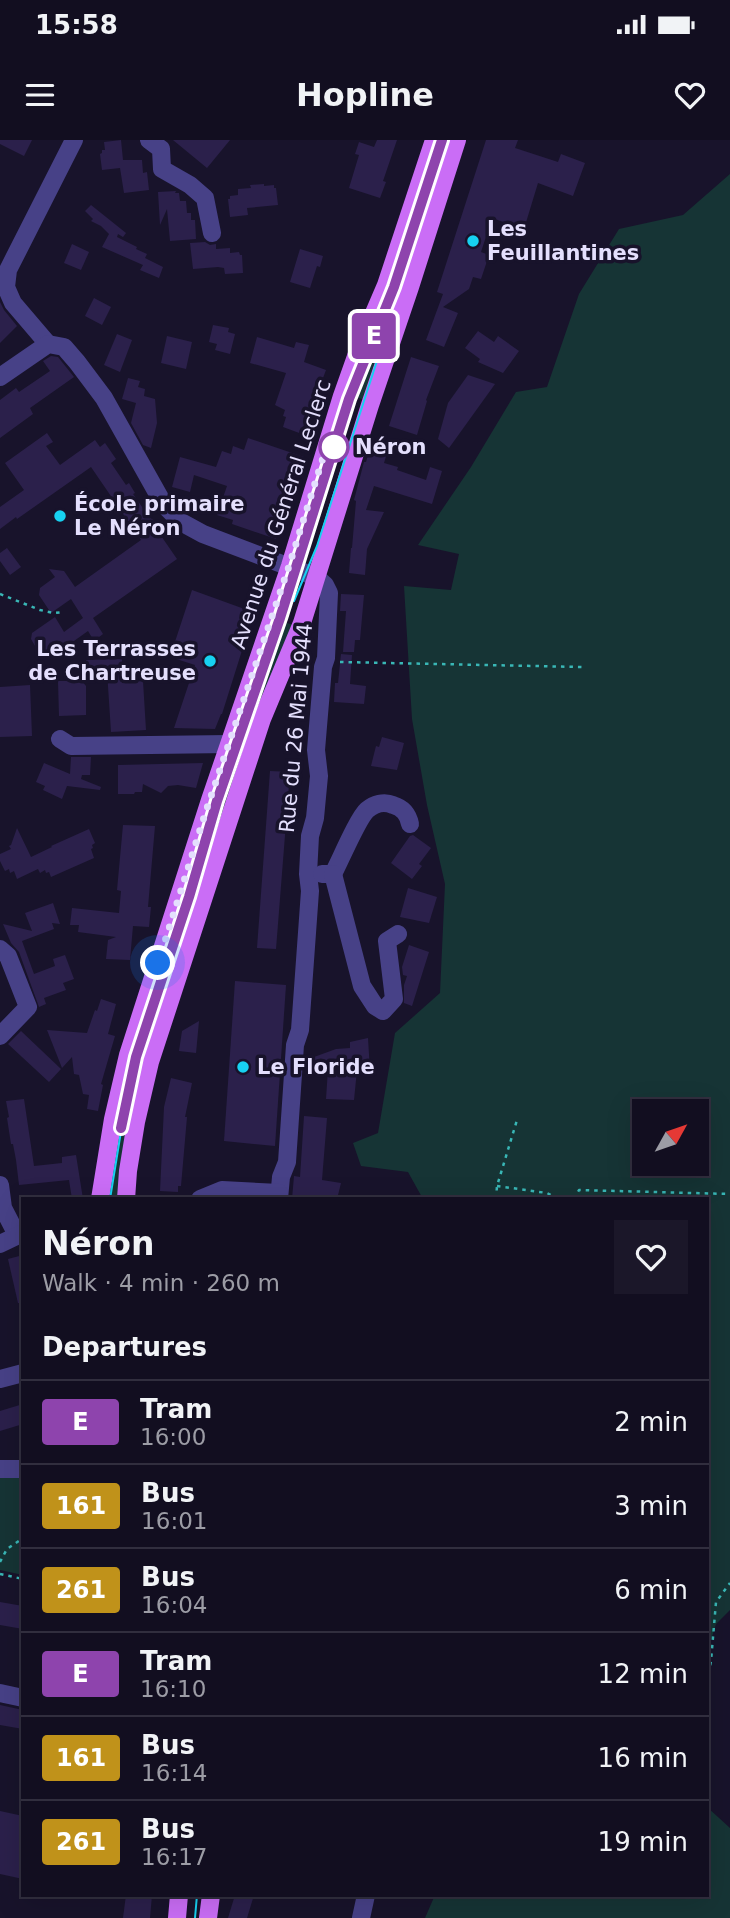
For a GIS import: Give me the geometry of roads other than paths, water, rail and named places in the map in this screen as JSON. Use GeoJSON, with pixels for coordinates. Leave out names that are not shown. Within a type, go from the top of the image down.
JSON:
{"type":"FeatureCollection","features":[{"type":"Feature","properties":{"kind":"main road","name":"Avenue du Général Leclerc"},"geometry":{"type":"LineString","coordinates":[[100,1197],[123,1075],[342,396],[386,285],[434,140]]}},
{"type":"Feature","properties":{"kind":"main road"},"geometry":{"type":"LineString","coordinates":[[127,1197],[128,1171],[136,1122],[150,1062],[262,719],[302,622],[457,140]]}},
{"type":"Feature","properties":{"kind":"main road"},"geometry":{"type":"LineString","coordinates":[[177,1918],[179,1897]]}},
{"type":"Feature","properties":{"kind":"main road"},"geometry":{"type":"LineString","coordinates":[[208,1918],[211,1897]]}},
{"type":"Feature","properties":{"kind":"street"},"geometry":{"type":"LineString","coordinates":[[74,140],[8,270],[6,287],[13,303],[48,344],[64,347],[77,362],[104,398],[164,505],[181,522],[203,534],[316,577]]}},
{"type":"Feature","properties":{"kind":"street"},"geometry":{"type":"LineString","coordinates":[[149,140],[161,149],[162,169],[190,185],[205,198],[212,233]]}},
{"type":"Feature","properties":{"kind":"street"},"geometry":{"type":"LineString","coordinates":[[0,377],[48,344]]}},
{"type":"Feature","properties":{"kind":"street","name":"Rue du 26 Mai 1944"},"geometry":{"type":"LineString","coordinates":[[279,1196],[286,1162],[295,1045],[300,1030],[310,891],[310,836],[315,818],[319,776],[316,750],[330,602],[325,585],[316,577]]}},
{"type":"Feature","properties":{"kind":"street"},"geometry":{"type":"LineString","coordinates":[[60,739],[71,746],[229,744]]}},
{"type":"Feature","properties":{"kind":"street"},"geometry":{"type":"LineString","coordinates":[[398,934],[387,941],[394,999],[383,1012],[375,1006],[362,986],[333,874],[365,811],[377,803],[402,809],[408,815],[410,824]]}},
{"type":"Feature","properties":{"kind":"street"},"geometry":{"type":"LineString","coordinates":[[308,874],[333,874]]}},
{"type":"Feature","properties":{"kind":"street"},"geometry":{"type":"LineString","coordinates":[[0,949],[8,956],[28,1007],[0,1037]]}},
{"type":"Feature","properties":{"kind":"street"},"geometry":{"type":"LineString","coordinates":[[0,1185],[2,1207],[20,1234],[0,1244]]}},
{"type":"Feature","properties":{"kind":"street"},"geometry":{"type":"LineString","coordinates":[[205,1197],[222,1190],[279,1196]]}},
{"type":"Feature","properties":{"kind":"street"},"geometry":{"type":"LineString","coordinates":[[0,1379],[21,1374]]}},
{"type":"Feature","properties":{"kind":"street"},"geometry":{"type":"LineString","coordinates":[[0,1469],[21,1469]]}},
{"type":"Feature","properties":{"kind":"street"},"geometry":{"type":"LineString","coordinates":[[0,1693],[21,1698]]}},
{"type":"Feature","properties":{"kind":"street"},"geometry":{"type":"LineString","coordinates":[[362,1918],[366,1897]]}},
{"type":"Feature","properties":{"kind":"tram line"},"geometry":{"type":"LineString","coordinates":[[110,1197],[136,1057],[349,399],[394,287],[442,140]]}},
{"type":"Feature","properties":{"kind":"tram line","name":"E"},"geometry":{"type":"LineString","coordinates":[[121,1128],[136,1057],[189,897],[217,801],[280,618],[349,399],[394,287],[442,140]]}},
{"type":"Feature","properties":{"kind":"tram line"},"geometry":{"type":"LineString","coordinates":[[294,601],[317,546],[387,330]]}},
{"type":"Feature","properties":{"kind":"tram line"},"geometry":{"type":"LineString","coordinates":[[195,1918],[197,1897]]}},
{"type":"Feature","properties":{"kind":"place","name":"Les Feuillantines"},"geometry":{"type":"Point","coordinates":[473,241]}},
{"type":"Feature","properties":{"kind":"place","name":"Néron"},"geometry":{"type":"Point","coordinates":[334,447]}},
{"type":"Feature","properties":{"kind":"place","name":"École primaire Le Néron"},"geometry":{"type":"Point","coordinates":[60,516]}},
{"type":"Feature","properties":{"kind":"place","name":"Les Terrasses de Chartreuse"},"geometry":{"type":"Point","coordinates":[210,661]}},
{"type":"Feature","properties":{"kind":"place","name":"Le Floride"},"geometry":{"type":"Point","coordinates":[243,1067]}}]}
